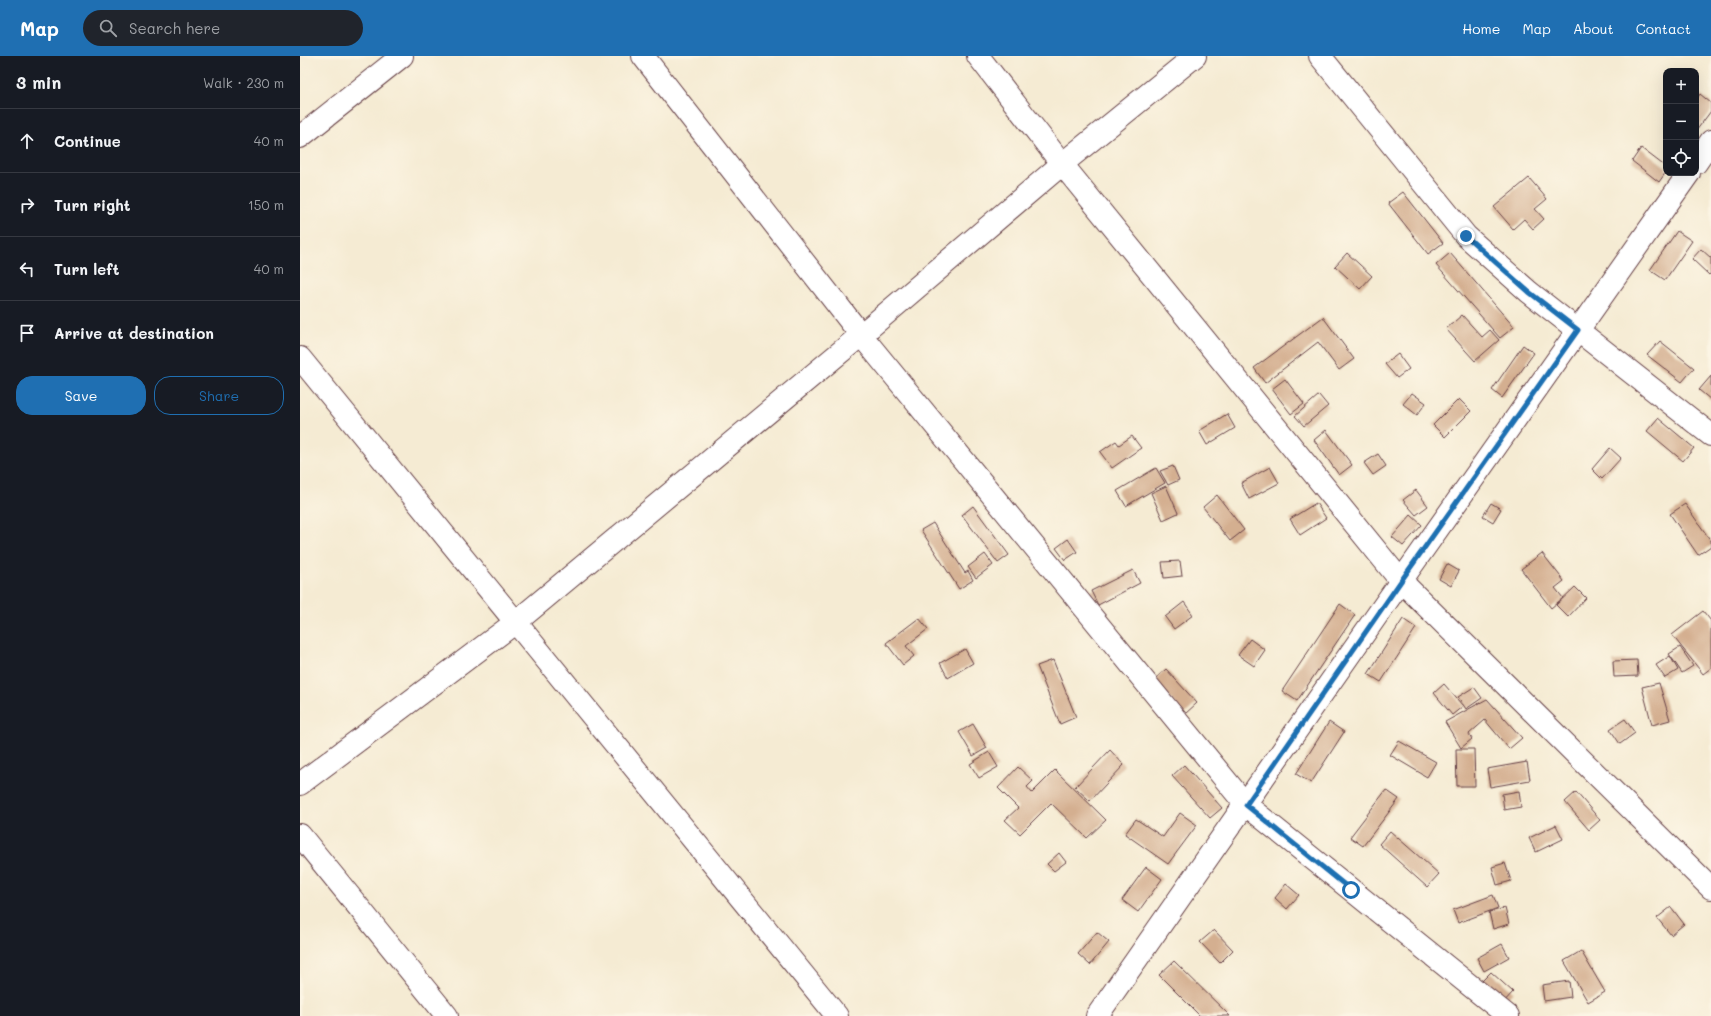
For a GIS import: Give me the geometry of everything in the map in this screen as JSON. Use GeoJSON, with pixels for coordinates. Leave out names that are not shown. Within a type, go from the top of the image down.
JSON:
{"type":"FeatureCollection","features":[{"type":"Feature","properties":{"kind":"street"},"geometry":{"type":"LineString","coordinates":[[300,137],[402,56]]}},
{"type":"Feature","properties":{"kind":"street"},"geometry":{"type":"LineString","coordinates":[[643,56],[861,335],[1246,805],[1508,1016]]}},
{"type":"Feature","properties":{"kind":"street"},"geometry":{"type":"LineString","coordinates":[[978,56],[1062,164],[1401,581],[1711,888]]}},
{"type":"Feature","properties":{"kind":"street"},"geometry":{"type":"LineString","coordinates":[[300,784],[516,622],[861,335],[1062,164],[1195,56]]}},
{"type":"Feature","properties":{"kind":"street"},"geometry":{"type":"LineString","coordinates":[[1320,56],[1466,236],[1529,292],[1711,435]]}},
{"type":"Feature","properties":{"kind":"street"},"geometry":{"type":"LineString","coordinates":[[1699,159],[1711,141]]}},
{"type":"Feature","properties":{"kind":"street"},"geometry":{"type":"LineString","coordinates":[[1097,1016],[1246,805],[1401,581],[1687,176]]}},
{"type":"Feature","properties":{"kind":"street"},"geometry":{"type":"LineString","coordinates":[[300,358],[837,1016]]}},
{"type":"Feature","properties":{"kind":"street"},"geometry":{"type":"LineString","coordinates":[[300,835],[446,1016]]}},
{"type":"Feature","properties":{"kind":"building"},"geometry":{"type":"Polygon","coordinates":[[[1700,94],[1711,103],[1711,111],[1699,127],[1699,104],[1700,94]]]}},
{"type":"Feature","properties":{"kind":"building"},"geometry":{"type":"Polygon","coordinates":[[[1641,148],[1663,165],[1663,176],[1659,182],[1632,161],[1641,148]]]}},
{"type":"Feature","properties":{"kind":"building"},"geometry":{"type":"Polygon","coordinates":[[[1529,178],[1547,199],[1535,209],[1544,219],[1533,229],[1524,219],[1513,229],[1494,207],[1529,178]]]}},
{"type":"Feature","properties":{"kind":"building"},"geometry":{"type":"Polygon","coordinates":[[[1403,192],[1443,243],[1428,254],[1388,203],[1403,192]]]}},
{"type":"Feature","properties":{"kind":"building"},"geometry":{"type":"Polygon","coordinates":[[[1677,231],[1692,241],[1665,280],[1650,270],[1677,231]]]}},
{"type":"Feature","properties":{"kind":"building"},"geometry":{"type":"Polygon","coordinates":[[[1701,249],[1711,258],[1711,273],[1709,275],[1692,259],[1701,249]]]}},
{"type":"Feature","properties":{"kind":"building"},"geometry":{"type":"Polygon","coordinates":[[[1347,253],[1372,276],[1360,289],[1335,266],[1347,253]]]}},
{"type":"Feature","properties":{"kind":"building"},"geometry":{"type":"Polygon","coordinates":[[[1450,253],[1514,327],[1500,338],[1436,265],[1450,253]]]}},
{"type":"Feature","properties":{"kind":"building"},"geometry":{"type":"Polygon","coordinates":[[[1462,315],[1482,337],[1490,330],[1499,340],[1475,361],[1446,329],[1462,315]]]}},
{"type":"Feature","properties":{"kind":"building"},"geometry":{"type":"Polygon","coordinates":[[[1323,317],[1354,359],[1339,370],[1318,342],[1265,383],[1254,368],[1323,317]]]}},
{"type":"Feature","properties":{"kind":"building"},"geometry":{"type":"Polygon","coordinates":[[[1660,341],[1694,368],[1682,382],[1647,355],[1660,341]]]}},
{"type":"Feature","properties":{"kind":"building"},"geometry":{"type":"Polygon","coordinates":[[[1523,345],[1534,353],[1502,398],[1492,390],[1523,345]]]}},
{"type":"Feature","properties":{"kind":"building"},"geometry":{"type":"Polygon","coordinates":[[[1398,354],[1409,369],[1397,378],[1385,364],[1398,354]]]}},
{"type":"Feature","properties":{"kind":"building"},"geometry":{"type":"Polygon","coordinates":[[[1711,376],[1711,400],[1699,390],[1711,376]]]}},
{"type":"Feature","properties":{"kind":"building"},"geometry":{"type":"Polygon","coordinates":[[[1285,379],[1304,404],[1291,414],[1272,389],[1285,379]]]}},
{"type":"Feature","properties":{"kind":"building"},"geometry":{"type":"Polygon","coordinates":[[[1412,393],[1426,403],[1417,415],[1403,404],[1412,393]]]}},
{"type":"Feature","properties":{"kind":"building"},"geometry":{"type":"Polygon","coordinates":[[[1319,395],[1328,406],[1304,426],[1295,416],[1319,395]]]}},
{"type":"Feature","properties":{"kind":"building"},"geometry":{"type":"Polygon","coordinates":[[[1459,399],[1471,411],[1445,437],[1433,425],[1459,399]]]}},
{"type":"Feature","properties":{"kind":"building"},"geometry":{"type":"Polygon","coordinates":[[[1227,414],[1235,428],[1207,445],[1199,431],[1227,414]]]}},
{"type":"Feature","properties":{"kind":"building"},"geometry":{"type":"Polygon","coordinates":[[[1658,418],[1694,448],[1683,461],[1647,431],[1658,418]]]}},
{"type":"Feature","properties":{"kind":"building"},"geometry":{"type":"Polygon","coordinates":[[[1326,430],[1352,465],[1339,475],[1314,440],[1326,430]]]}},
{"type":"Feature","properties":{"kind":"building"},"geometry":{"type":"Polygon","coordinates":[[[1132,436],[1141,448],[1112,468],[1100,452],[1116,441],[1119,445],[1132,436]]]}},
{"type":"Feature","properties":{"kind":"building"},"geometry":{"type":"Polygon","coordinates":[[[1610,448],[1621,458],[1602,479],[1592,469],[1610,448]]]}},
{"type":"Feature","properties":{"kind":"building"},"geometry":{"type":"Polygon","coordinates":[[[1378,454],[1386,466],[1373,475],[1364,463],[1378,454]]]}},
{"type":"Feature","properties":{"kind":"building"},"geometry":{"type":"Polygon","coordinates":[[[1173,466],[1179,480],[1168,485],[1160,471],[1173,466]]]}},
{"type":"Feature","properties":{"kind":"building"},"geometry":{"type":"Polygon","coordinates":[[[1270,467],[1279,483],[1249,499],[1241,483],[1270,467]]]}},
{"type":"Feature","properties":{"kind":"building"},"geometry":{"type":"Polygon","coordinates":[[[1156,468],[1165,483],[1126,506],[1117,491],[1156,468]]]}},
{"type":"Feature","properties":{"kind":"building"},"geometry":{"type":"Polygon","coordinates":[[[1166,486],[1178,513],[1163,520],[1151,493],[1166,486]]]}},
{"type":"Feature","properties":{"kind":"building"},"geometry":{"type":"Polygon","coordinates":[[[1416,490],[1428,506],[1416,515],[1403,500],[1416,490]]]}},
{"type":"Feature","properties":{"kind":"building"},"geometry":{"type":"Polygon","coordinates":[[[1217,495],[1244,530],[1230,541],[1203,507],[1217,495]]]}},
{"type":"Feature","properties":{"kind":"building"},"geometry":{"type":"Polygon","coordinates":[[[1316,503],[1326,518],[1300,535],[1290,519],[1316,503]]]}},
{"type":"Feature","properties":{"kind":"building"},"geometry":{"type":"Polygon","coordinates":[[[1491,503],[1501,509],[1493,522],[1483,516],[1491,503]]]}},
{"type":"Feature","properties":{"kind":"building"},"geometry":{"type":"Polygon","coordinates":[[[1685,504],[1711,541],[1711,546],[1698,555],[1670,514],[1685,504]]]}},
{"type":"Feature","properties":{"kind":"building"},"geometry":{"type":"Polygon","coordinates":[[[973,506],[1009,555],[998,563],[962,515],[973,506]]]}},
{"type":"Feature","properties":{"kind":"building"},"geometry":{"type":"Polygon","coordinates":[[[1411,515],[1422,525],[1403,546],[1392,537],[1411,515]]]}},
{"type":"Feature","properties":{"kind":"building"},"geometry":{"type":"Polygon","coordinates":[[[933,523],[965,573],[968,571],[973,580],[959,589],[921,530],[933,523]]]}},
{"type":"Feature","properties":{"kind":"building"},"geometry":{"type":"Polygon","coordinates":[[[1068,539],[1077,552],[1065,560],[1056,548],[1068,539]]]}},
{"type":"Feature","properties":{"kind":"building"},"geometry":{"type":"Polygon","coordinates":[[[1542,553],[1564,581],[1555,588],[1563,598],[1551,608],[1521,569],[1542,553]]]}},
{"type":"Feature","properties":{"kind":"building"},"geometry":{"type":"Polygon","coordinates":[[[985,554],[993,565],[976,578],[968,567],[985,554]]]}},
{"type":"Feature","properties":{"kind":"building"},"geometry":{"type":"Polygon","coordinates":[[[1180,561],[1182,576],[1164,578],[1162,562],[1180,561]]]}},
{"type":"Feature","properties":{"kind":"building"},"geometry":{"type":"Polygon","coordinates":[[[1447,564],[1459,571],[1451,586],[1439,579],[1447,564]]]}},
{"type":"Feature","properties":{"kind":"building"},"geometry":{"type":"Polygon","coordinates":[[[1133,570],[1140,583],[1098,605],[1091,591],[1133,570]]]}},
{"type":"Feature","properties":{"kind":"building"},"geometry":{"type":"Polygon","coordinates":[[[1575,587],[1586,598],[1568,617],[1556,605],[1575,587]]]}},
{"type":"Feature","properties":{"kind":"building"},"geometry":{"type":"Polygon","coordinates":[[[1184,602],[1193,615],[1174,629],[1165,617],[1184,602]]]}},
{"type":"Feature","properties":{"kind":"building"},"geometry":{"type":"Polygon","coordinates":[[[1340,604],[1355,615],[1297,701],[1282,691],[1340,604]]]}},
{"type":"Feature","properties":{"kind":"building"},"geometry":{"type":"Polygon","coordinates":[[[1703,611],[1711,621],[1711,668],[1703,674],[1672,635],[1703,611]]]}},
{"type":"Feature","properties":{"kind":"building"},"geometry":{"type":"Polygon","coordinates":[[[919,618],[928,629],[906,646],[914,656],[903,665],[886,643],[919,618]]]}},
{"type":"Feature","properties":{"kind":"building"},"geometry":{"type":"Polygon","coordinates":[[[1403,619],[1416,628],[1381,682],[1368,674],[1403,619]]]}},
{"type":"Feature","properties":{"kind":"building"},"geometry":{"type":"Polygon","coordinates":[[[1250,639],[1265,650],[1254,666],[1238,655],[1250,639]]]}},
{"type":"Feature","properties":{"kind":"building"},"geometry":{"type":"Polygon","coordinates":[[[1680,647],[1693,666],[1682,673],[1669,654],[1680,647]]]}},
{"type":"Feature","properties":{"kind":"building"},"geometry":{"type":"Polygon","coordinates":[[[965,649],[973,663],[948,678],[940,663],[965,649]]]}},
{"type":"Feature","properties":{"kind":"building"},"geometry":{"type":"Polygon","coordinates":[[[1670,656],[1678,670],[1665,678],[1656,665],[1670,656]]]}},
{"type":"Feature","properties":{"kind":"building"},"geometry":{"type":"Polygon","coordinates":[[[1053,660],[1076,717],[1060,724],[1037,666],[1053,660]]]}},
{"type":"Feature","properties":{"kind":"building"},"geometry":{"type":"Polygon","coordinates":[[[1637,660],[1638,676],[1614,677],[1613,661],[1637,660]]]}},
{"type":"Feature","properties":{"kind":"building"},"geometry":{"type":"Polygon","coordinates":[[[1166,669],[1197,703],[1185,714],[1153,681],[1166,669]]]}},
{"type":"Feature","properties":{"kind":"building"},"geometry":{"type":"Polygon","coordinates":[[[1659,683],[1670,720],[1652,725],[1642,687],[1659,683]]]}},
{"type":"Feature","properties":{"kind":"building"},"geometry":{"type":"Polygon","coordinates":[[[1444,684],[1463,706],[1452,715],[1434,693],[1444,684]]]}},
{"type":"Feature","properties":{"kind":"building"},"geometry":{"type":"Polygon","coordinates":[[[1474,687],[1482,698],[1466,709],[1458,697],[1474,687]]]}},
{"type":"Feature","properties":{"kind":"building"},"geometry":{"type":"Polygon","coordinates":[[[1487,699],[1522,738],[1509,749],[1485,720],[1469,734],[1472,739],[1461,748],[1445,722],[1487,699]]]}},
{"type":"Feature","properties":{"kind":"building"},"geometry":{"type":"Polygon","coordinates":[[[1625,719],[1635,733],[1620,744],[1610,729],[1625,719]]]}},
{"type":"Feature","properties":{"kind":"building"},"geometry":{"type":"Polygon","coordinates":[[[1329,722],[1344,732],[1311,783],[1296,774],[1329,722]]]}},
{"type":"Feature","properties":{"kind":"building"},"geometry":{"type":"Polygon","coordinates":[[[973,724],[987,748],[973,756],[959,732],[973,724]]]}},
{"type":"Feature","properties":{"kind":"building"},"geometry":{"type":"Polygon","coordinates":[[[1399,741],[1436,762],[1427,777],[1390,755],[1399,741]]]}},
{"type":"Feature","properties":{"kind":"building"},"geometry":{"type":"Polygon","coordinates":[[[1456,749],[1474,749],[1475,786],[1457,786],[1456,749]]]}},
{"type":"Feature","properties":{"kind":"building"},"geometry":{"type":"Polygon","coordinates":[[[1110,750],[1124,765],[1090,801],[1075,787],[1110,750]]]}},
{"type":"Feature","properties":{"kind":"building"},"geometry":{"type":"Polygon","coordinates":[[[989,752],[998,767],[979,778],[970,764],[989,752]]]}},
{"type":"Feature","properties":{"kind":"building"},"geometry":{"type":"Polygon","coordinates":[[[1527,762],[1530,780],[1490,787],[1487,769],[1527,762]]]}},
{"type":"Feature","properties":{"kind":"building"},"geometry":{"type":"Polygon","coordinates":[[[1184,765],[1222,808],[1210,818],[1172,776],[1184,765]]]}},
{"type":"Feature","properties":{"kind":"building"},"geometry":{"type":"Polygon","coordinates":[[[1018,767],[1033,781],[1027,787],[1032,793],[1055,770],[1106,820],[1087,838],[1051,803],[1020,834],[1005,820],[1018,808],[998,788],[1018,767]]]}},
{"type":"Feature","properties":{"kind":"building"},"geometry":{"type":"Polygon","coordinates":[[[1386,790],[1399,799],[1363,846],[1350,837],[1386,790]]]}},
{"type":"Feature","properties":{"kind":"building"},"geometry":{"type":"Polygon","coordinates":[[[1519,791],[1521,807],[1504,810],[1502,794],[1519,791]]]}},
{"type":"Feature","properties":{"kind":"building"},"geometry":{"type":"Polygon","coordinates":[[[1576,792],[1600,820],[1589,830],[1565,802],[1576,792]]]}},
{"type":"Feature","properties":{"kind":"building"},"geometry":{"type":"Polygon","coordinates":[[[1180,813],[1197,825],[1168,864],[1125,834],[1136,819],[1163,837],[1180,813]]]}},
{"type":"Feature","properties":{"kind":"building"},"geometry":{"type":"Polygon","coordinates":[[[1556,825],[1563,839],[1536,852],[1529,838],[1556,825]]]}},
{"type":"Feature","properties":{"kind":"building"},"geometry":{"type":"Polygon","coordinates":[[[1390,831],[1439,874],[1427,887],[1379,844],[1390,831]]]}},
{"type":"Feature","properties":{"kind":"building"},"geometry":{"type":"Polygon","coordinates":[[[1059,853],[1066,862],[1054,871],[1047,864],[1059,853]]]}},
{"type":"Feature","properties":{"kind":"building"},"geometry":{"type":"Polygon","coordinates":[[[1505,863],[1511,881],[1497,885],[1492,867],[1505,863]]]}},
{"type":"Feature","properties":{"kind":"building"},"geometry":{"type":"Polygon","coordinates":[[[1146,867],[1162,879],[1138,912],[1122,900],[1146,867]]]}},
{"type":"Feature","properties":{"kind":"building"},"geometry":{"type":"Polygon","coordinates":[[[1286,884],[1299,895],[1287,909],[1275,898],[1286,884]]]}},
{"type":"Feature","properties":{"kind":"building"},"geometry":{"type":"Polygon","coordinates":[[[1493,895],[1498,908],[1458,923],[1453,910],[1493,895]]]}},
{"type":"Feature","properties":{"kind":"building"},"geometry":{"type":"Polygon","coordinates":[[[1671,907],[1684,924],[1671,935],[1657,918],[1671,907]]]}},
{"type":"Feature","properties":{"kind":"building"},"geometry":{"type":"Polygon","coordinates":[[[1505,908],[1509,924],[1493,929],[1489,912],[1505,908]]]}},
{"type":"Feature","properties":{"kind":"building"},"geometry":{"type":"Polygon","coordinates":[[[1214,930],[1233,950],[1220,963],[1200,942],[1214,930]]]}},
{"type":"Feature","properties":{"kind":"building"},"geometry":{"type":"Polygon","coordinates":[[[1097,932],[1109,942],[1090,965],[1078,954],[1097,932]]]}},
{"type":"Feature","properties":{"kind":"building"},"geometry":{"type":"Polygon","coordinates":[[[1502,944],[1509,957],[1484,971],[1477,958],[1502,944]]]}},
{"type":"Feature","properties":{"kind":"building"},"geometry":{"type":"Polygon","coordinates":[[[1581,951],[1605,992],[1588,1002],[1564,961],[1581,951]]]}},
{"type":"Feature","properties":{"kind":"building"},"geometry":{"type":"Polygon","coordinates":[[[1174,961],[1230,1016],[1200,1016],[1159,975],[1174,961]]]}},
{"type":"Feature","properties":{"kind":"building"},"geometry":{"type":"Polygon","coordinates":[[[1491,972],[1513,992],[1502,1004],[1480,983],[1491,972]]]}},
{"type":"Feature","properties":{"kind":"building"},"geometry":{"type":"Polygon","coordinates":[[[1569,981],[1571,997],[1544,1001],[1542,985],[1569,981]]]}},
{"type":"Feature","properties":{"kind":"route"},"geometry":{"type":"LineString","coordinates":[[1351,890],[1246,805],[1401,581],[1578,330],[1529,292],[1466,236]]}}]}
